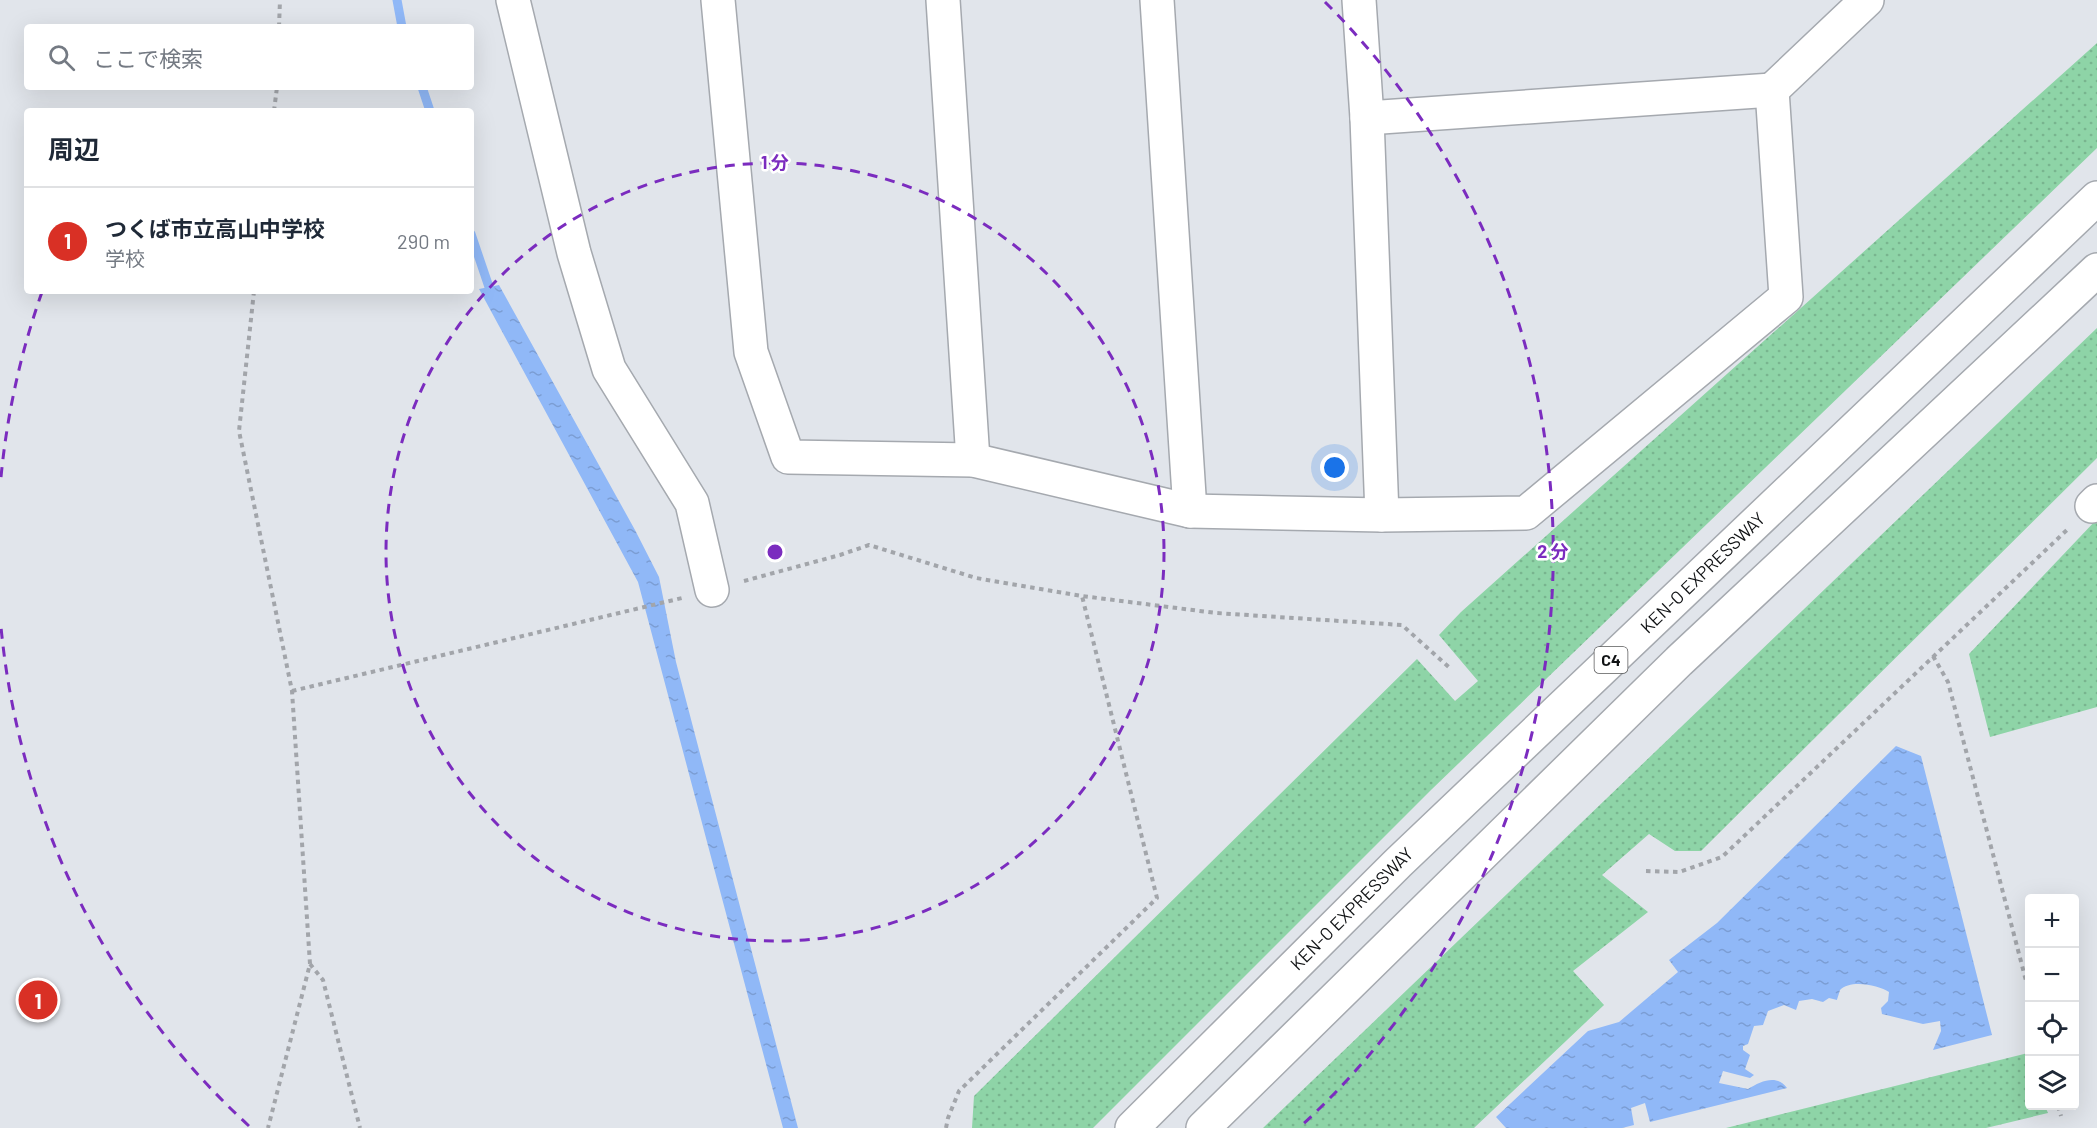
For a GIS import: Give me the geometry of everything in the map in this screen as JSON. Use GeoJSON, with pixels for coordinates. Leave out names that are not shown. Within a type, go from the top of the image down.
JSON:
{"type":"FeatureCollection","features":[{"type":"Feature","properties":{"kind":"main road"},"geometry":{"type":"LineString","coordinates":[[513,0],[574,253],[609,369],[692,503],[712,590]]}},
{"type":"Feature","properties":{"kind":"main road"},"geometry":{"type":"LineString","coordinates":[[718,0],[751,352],[789,457],[973,460],[1190,511],[1382,515],[1526,513],[1785,297],[1772,90]]}},
{"type":"Feature","properties":{"kind":"main road"},"geometry":{"type":"LineString","coordinates":[[943,0],[973,460]]}},
{"type":"Feature","properties":{"kind":"main road"},"geometry":{"type":"LineString","coordinates":[[1157,0],[1190,511]]}},
{"type":"Feature","properties":{"kind":"main road"},"geometry":{"type":"LineString","coordinates":[[1359,0],[1367,118],[1382,515]]}},
{"type":"Feature","properties":{"kind":"main road"},"geometry":{"type":"LineString","coordinates":[[1367,118],[1772,90],[1867,0]]}},
{"type":"Feature","properties":{"kind":"main road","name":"KEN-O EXPRESSWAY"},"geometry":{"type":"LineString","coordinates":[[1132,1128],[1398,863],[2097,198]]}},
{"type":"Feature","properties":{"kind":"main road"},"geometry":{"type":"LineString","coordinates":[[1203,1128],[1679,661],[2097,270]]}},
{"type":"Feature","properties":{"kind":"path"},"geometry":{"type":"LineString","coordinates":[[279,24],[280,0]]}},
{"type":"Feature","properties":{"kind":"path"},"geometry":{"type":"LineString","coordinates":[[274,108],[277,90]]}},
{"type":"Feature","properties":{"kind":"path"},"geometry":{"type":"LineString","coordinates":[[254,294],[239,430],[292,692],[310,964],[268,1128]]}},
{"type":"Feature","properties":{"kind":"path"},"geometry":{"type":"LineString","coordinates":[[1646,871],[1679,872],[1722,857],[2094,503]]}},
{"type":"Feature","properties":{"kind":"path"},"geometry":{"type":"LineString","coordinates":[[292,692],[712,590],[869,545],[976,579],[1082,596],[1216,613],[1402,625],[1451,669]]}},
{"type":"Feature","properties":{"kind":"path"},"geometry":{"type":"LineString","coordinates":[[946,1128],[959,1091],[1157,898],[1082,596]]}},
{"type":"Feature","properties":{"kind":"path"},"geometry":{"type":"LineString","coordinates":[[1933,656],[1948,682],[2025,977]]}},
{"type":"Feature","properties":{"kind":"path"},"geometry":{"type":"LineString","coordinates":[[310,964],[323,981],[360,1128]]}},
{"type":"Feature","properties":{"kind":"path"},"geometry":{"type":"LineString","coordinates":[[2059,1110],[2061,1116]]}},
{"type":"Feature","properties":{"kind":"green space"},"geometry":{"type":"Polygon","coordinates":[[[2097,43],[2097,148],[1431,790],[1093,1128],[972,1128],[974,1096],[1417,659],[1455,701],[1478,681],[1439,635],[1461,612],[2097,43]]]}},
{"type":"Feature","properties":{"kind":"green space"},"geometry":{"type":"Polygon","coordinates":[[[2097,328],[2097,458],[1701,851],[1675,851],[1649,834],[1602,875],[1648,912],[1573,971],[1604,1005],[1474,1128],[1263,1128],[2097,328]]]}},
{"type":"Feature","properties":{"kind":"green space"},"geometry":{"type":"Polygon","coordinates":[[[2097,519],[2097,707],[1990,737],[1969,654],[2097,519]]]}},
{"type":"Feature","properties":{"kind":"green space"},"geometry":{"type":"Polygon","coordinates":[[[2025,1054],[2025,1110],[2047,1110],[2048,1113],[1986,1128],[1726,1128],[2025,1054]]]}},
{"type":"Feature","properties":{"kind":"water"},"geometry":{"type":"Polygon","coordinates":[[[499,285],[659,577],[676,662],[798,1128],[783,1128],[638,582],[479,289],[499,285]]]}},
{"type":"Feature","properties":{"kind":"water"},"geometry":{"type":"Polygon","coordinates":[[[1896,746],[1921,756],[1992,1035],[1933,1050],[1941,1031],[1940,1021],[1923,1024],[1882,1014],[1881,1008],[1888,1001],[1889,992],[1872,985],[1850,985],[1840,990],[1837,1000],[1829,998],[1823,1002],[1812,999],[1799,1001],[1796,1010],[1784,1005],[1768,1011],[1763,1025],[1754,1026],[1748,1044],[1743,1046],[1743,1050],[1750,1055],[1745,1069],[1754,1075],[1750,1078],[1723,1071],[1719,1083],[1748,1089],[1763,1081],[1774,1080],[1787,1088],[1650,1122],[1645,1103],[1631,1108],[1634,1125],[1622,1128],[1506,1128],[1496,1117],[1588,1031],[1619,1022],[1678,972],[1669,960],[1717,923],[1896,746]]]}},
{"type":"Feature","properties":{"kind":"waterway"},"geometry":{"type":"LineString","coordinates":[[397,0],[401,24]]}},
{"type":"Feature","properties":{"kind":"waterway"},"geometry":{"type":"LineString","coordinates":[[423,90],[429,108]]}},
{"type":"Feature","properties":{"kind":"waterway"},"geometry":{"type":"LineString","coordinates":[[474,243],[494,297]]}},
{"type":"Feature","properties":{"kind":"place","name":"つくば市立高山中学校"},"geometry":{"type":"Point","coordinates":[38,1000]}}]}
